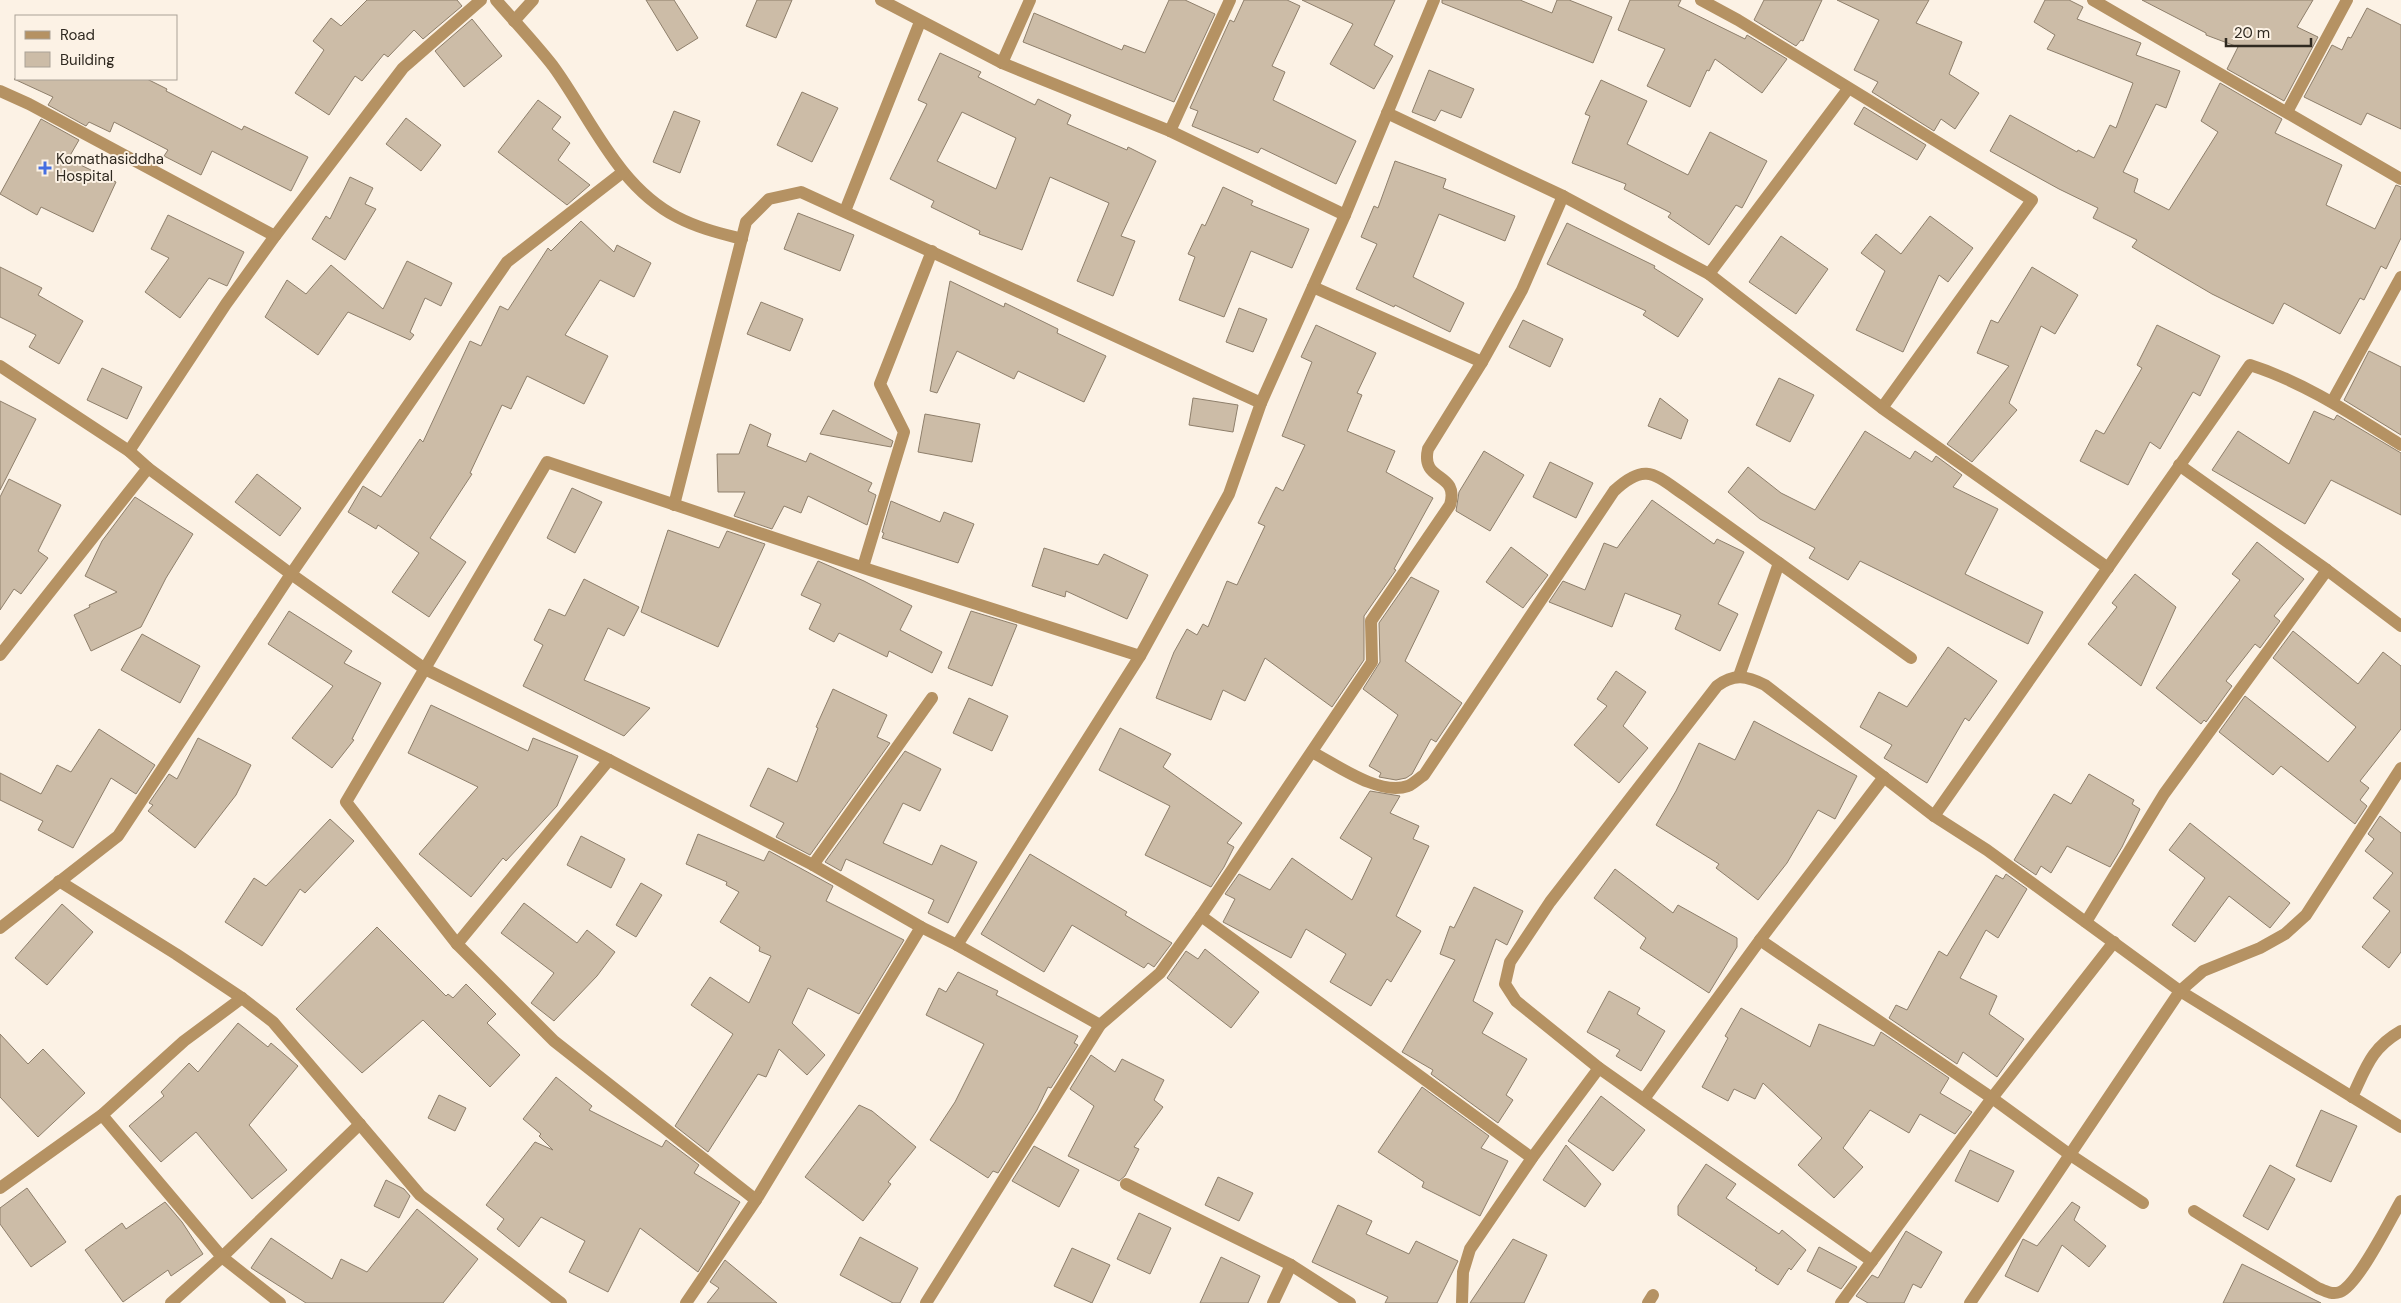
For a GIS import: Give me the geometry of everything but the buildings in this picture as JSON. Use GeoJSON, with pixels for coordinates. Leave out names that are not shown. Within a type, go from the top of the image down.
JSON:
{"type":"FeatureCollection","features":[{"type":"Feature","properties":{"kind":"street"},"geometry":{"type":"LineString","coordinates":[[129,451],[226,304],[275,236],[403,68],[481,0]]}},
{"type":"Feature","properties":{"kind":"street"},"geometry":{"type":"LineString","coordinates":[[496,0],[552,66],[623,172],[644,193],[676,217],[705,230],[742,239]]}},
{"type":"Feature","properties":{"kind":"street"},"geometry":{"type":"LineString","coordinates":[[514,21],[532,0]]}},
{"type":"Feature","properties":{"kind":"street"},"geometry":{"type":"LineString","coordinates":[[880,0],[1002,62],[1170,131],[1346,215]]}},
{"type":"Feature","properties":{"kind":"street"},"geometry":{"type":"LineString","coordinates":[[1002,62],[1030,0]]}},
{"type":"Feature","properties":{"kind":"street"},"geometry":{"type":"LineString","coordinates":[[1170,131],[1230,0]]}},
{"type":"Feature","properties":{"kind":"street"},"geometry":{"type":"LineString","coordinates":[[957,945],[1140,656],[1229,494],[1261,403],[1346,215],[1434,0]]}},
{"type":"Feature","properties":{"kind":"street"},"geometry":{"type":"LineString","coordinates":[[1700,0],[1738,20],[2032,200],[1882,408]]}},
{"type":"Feature","properties":{"kind":"street"},"geometry":{"type":"LineString","coordinates":[[2093,0],[2401,179]]}},
{"type":"Feature","properties":{"kind":"street"},"geometry":{"type":"LineString","coordinates":[[2287,112],[2347,0]]}},
{"type":"Feature","properties":{"kind":"street"},"geometry":{"type":"LineString","coordinates":[[845,211],[920,22]]}},
{"type":"Feature","properties":{"kind":"street"},"geometry":{"type":"LineString","coordinates":[[1709,274],[1848,89]]}},
{"type":"Feature","properties":{"kind":"street"},"geometry":{"type":"LineString","coordinates":[[0,92],[29,104],[275,236]]}},
{"type":"Feature","properties":{"kind":"street"},"geometry":{"type":"LineString","coordinates":[[1387,113],[1563,196],[1709,274],[1882,408],[2108,568]]}},
{"type":"Feature","properties":{"kind":"street"},"geometry":{"type":"LineString","coordinates":[[0,928],[118,836],[291,574],[507,262],[623,172]]}},
{"type":"Feature","properties":{"kind":"street"},"geometry":{"type":"LineString","coordinates":[[674,505],[746,222],[769,199],[801,192],[1261,403]]}},
{"type":"Feature","properties":{"kind":"street"},"geometry":{"type":"LineString","coordinates":[[926,1303],[1100,1025],[1160,973],[1201,916],[1372,662],[1371,621],[1450,505],[1453,491],[1448,484],[1429,468],[1426,458],[1428,449],[1482,362],[1522,290],[1563,196]]}},
{"type":"Feature","properties":{"kind":"street"},"geometry":{"type":"LineString","coordinates":[[863,567],[904,432],[880,384],[932,251]]}},
{"type":"Feature","properties":{"kind":"street"},"geometry":{"type":"LineString","coordinates":[[2332,402],[2401,277]]}},
{"type":"Feature","properties":{"kind":"street"},"geometry":{"type":"LineString","coordinates":[[1313,287],[1482,362]]}},
{"type":"Feature","properties":{"kind":"street"},"geometry":{"type":"LineString","coordinates":[[1934,816],[2250,365],[2275,373],[2332,402],[2401,445]]}},
{"type":"Feature","properties":{"kind":"street"},"geometry":{"type":"LineString","coordinates":[[0,366],[129,451],[148,468],[291,574],[425,669],[609,760],[814,865],[921,928],[957,945],[1100,1025]]}},
{"type":"Feature","properties":{"kind":"street"},"geometry":{"type":"LineString","coordinates":[[756,1200],[554,1041],[456,944],[346,802],[546,462],[1140,656]]}},
{"type":"Feature","properties":{"kind":"street"},"geometry":{"type":"LineString","coordinates":[[2179,465],[2327,570],[2401,626]]}},
{"type":"Feature","properties":{"kind":"street"},"geometry":{"type":"LineString","coordinates":[[0,655],[148,468]]}},
{"type":"Feature","properties":{"kind":"street"},"geometry":{"type":"LineString","coordinates":[[1312,752],[1374,784],[1392,788],[1409,786],[1424,775],[1614,491],[1626,480],[1638,474],[1649,473],[1661,479],[1911,658]]}},
{"type":"Feature","properties":{"kind":"street"},"geometry":{"type":"LineString","coordinates":[[1739,676],[1779,563]]}},
{"type":"Feature","properties":{"kind":"street"},"geometry":{"type":"LineString","coordinates":[[2086,922],[2164,794],[2327,570]]}},
{"type":"Feature","properties":{"kind":"street"},"geometry":{"type":"LineString","coordinates":[[1872,1261],[1599,1068],[1509,993],[1505,984],[1510,962],[1550,902],[1717,686],[1727,678],[1739,676],[1753,679],[1765,685],[1934,816],[1987,850],[2180,991],[2401,1128]]}},
{"type":"Feature","properties":{"kind":"street"},"geometry":{"type":"LineString","coordinates":[[814,865],[932,698]]}},
{"type":"Feature","properties":{"kind":"street"},"geometry":{"type":"LineString","coordinates":[[456,944],[609,760]]}},
{"type":"Feature","properties":{"kind":"street"},"geometry":{"type":"LineString","coordinates":[[1970,1303],[2180,991],[2203,972],[2260,948],[2285,934],[2306,915],[2401,768]]}},
{"type":"Feature","properties":{"kind":"street"},"geometry":{"type":"LineString","coordinates":[[1644,1099],[1760,940],[1884,777]]}},
{"type":"Feature","properties":{"kind":"street"},"geometry":{"type":"LineString","coordinates":[[59,882],[242,998],[273,1022],[420,1195],[560,1303]]}},
{"type":"Feature","properties":{"kind":"street"},"geometry":{"type":"LineString","coordinates":[[1201,916],[1532,1158]]}},
{"type":"Feature","properties":{"kind":"street"},"geometry":{"type":"LineString","coordinates":[[686,1303],[756,1200],[921,928]]}},
{"type":"Feature","properties":{"kind":"street"},"geometry":{"type":"LineString","coordinates":[[1760,940],[1992,1098],[2069,1154],[2143,1202]]}},
{"type":"Feature","properties":{"kind":"street"},"geometry":{"type":"LineString","coordinates":[[1841,1303],[1992,1098],[2114,942]]}},
{"type":"Feature","properties":{"kind":"street"},"geometry":{"type":"LineString","coordinates":[[0,1188],[102,1115],[184,1041],[242,998]]}},
{"type":"Feature","properties":{"kind":"street"},"geometry":{"type":"LineString","coordinates":[[2352,1097],[2374,1051],[2389,1038],[2401,1031]]}},
{"type":"Feature","properties":{"kind":"street"},"geometry":{"type":"LineString","coordinates":[[1462,1303],[1463,1272],[1470,1249],[1532,1158],[1599,1068]]}},
{"type":"Feature","properties":{"kind":"street"},"geometry":{"type":"LineString","coordinates":[[102,1115],[222,1258],[280,1303]]}},
{"type":"Feature","properties":{"kind":"street"},"geometry":{"type":"LineString","coordinates":[[171,1303],[222,1258],[360,1124]]}},
{"type":"Feature","properties":{"kind":"street"},"geometry":{"type":"LineString","coordinates":[[1126,1184],[1291,1265],[1350,1303]]}},
{"type":"Feature","properties":{"kind":"street"},"geometry":{"type":"LineString","coordinates":[[2194,1211],[2318,1288],[2331,1294],[2339,1293],[2353,1283],[2401,1201]]}},
{"type":"Feature","properties":{"kind":"street"},"geometry":{"type":"LineString","coordinates":[[1273,1303],[1291,1265]]}},
{"type":"Feature","properties":{"kind":"place","name":"Komathasiddha Hospital"},"geometry":{"type":"Point","coordinates":[45,168]}}]}
